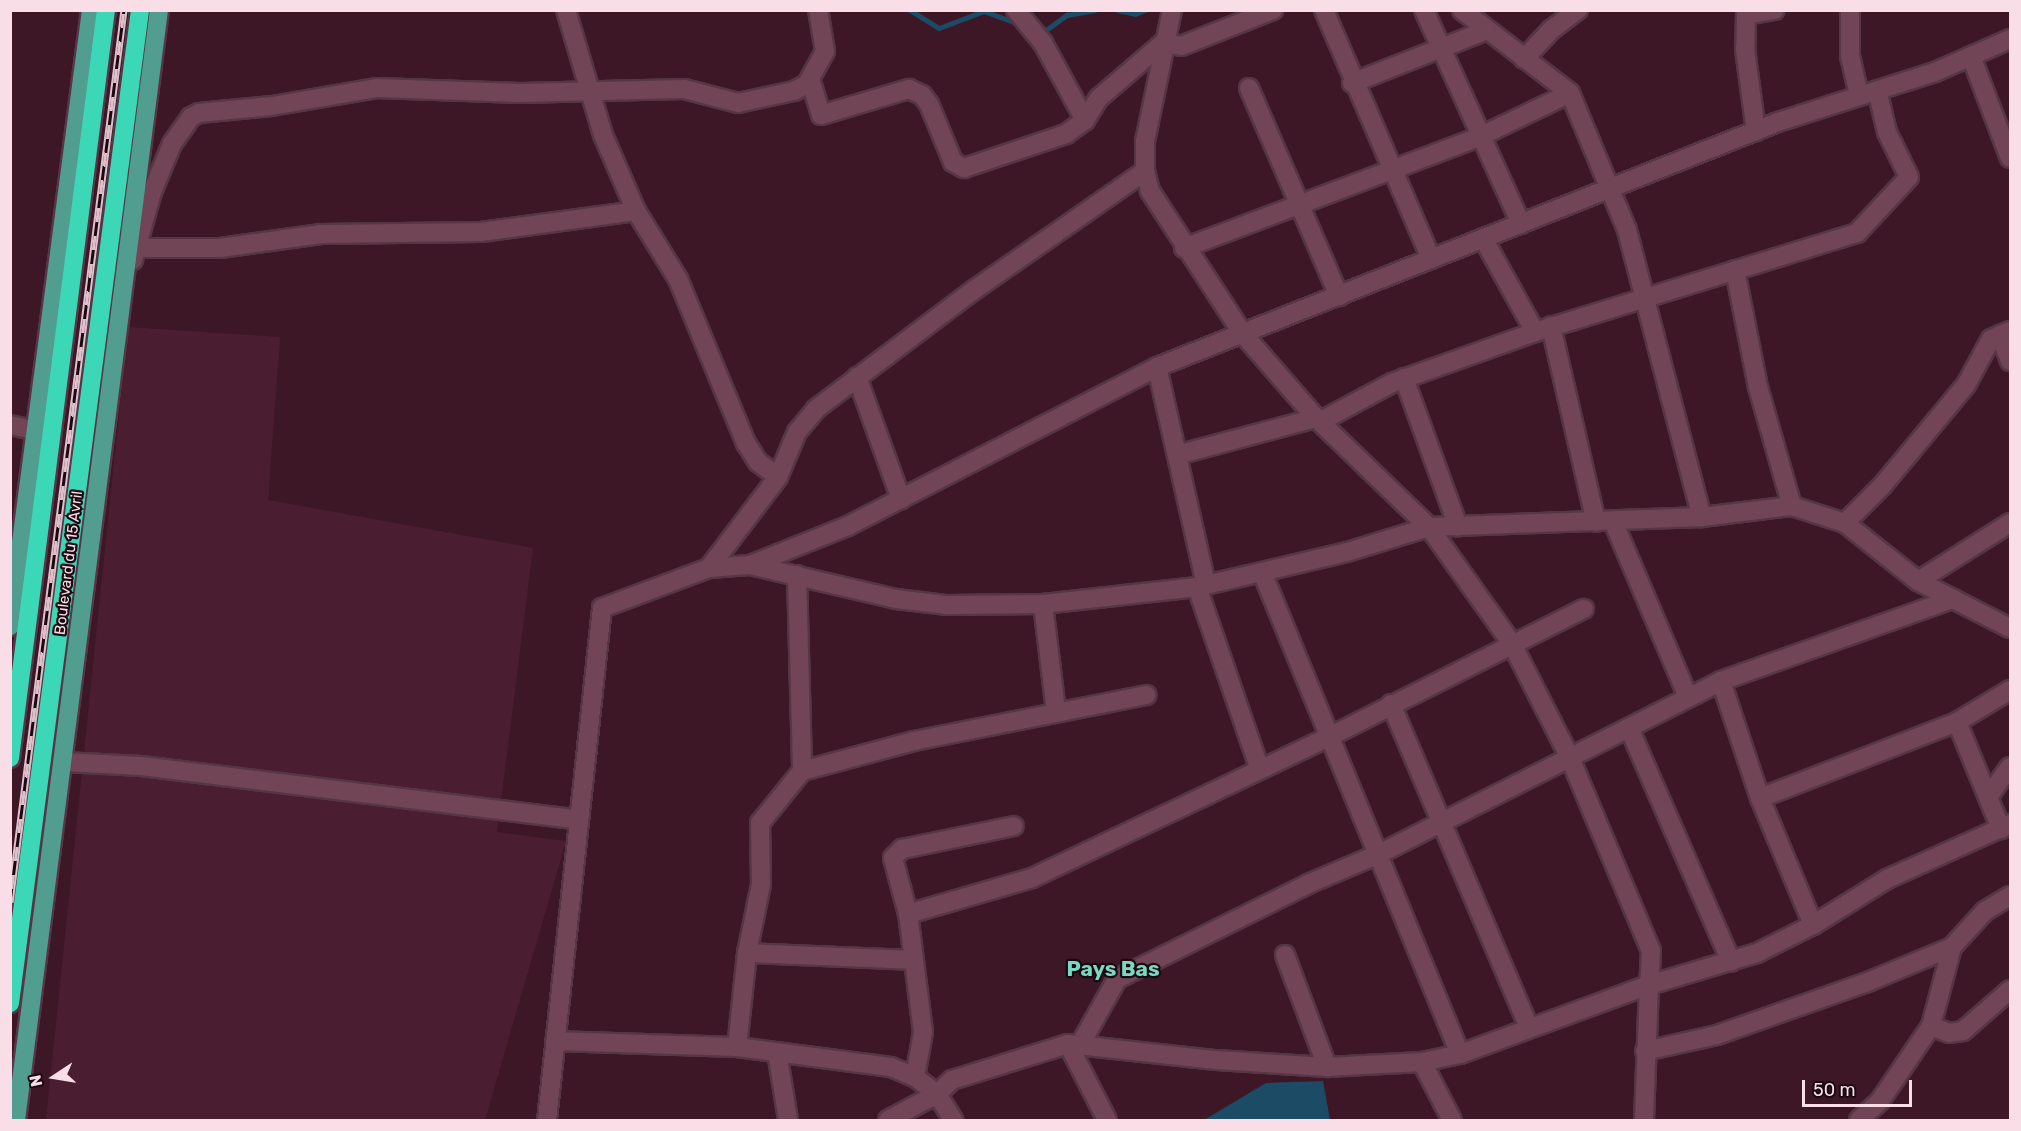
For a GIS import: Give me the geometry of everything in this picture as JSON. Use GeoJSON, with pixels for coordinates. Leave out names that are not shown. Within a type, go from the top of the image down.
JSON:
{"type":"FeatureCollection","features":[{"type":"Feature","properties":{"kind":"highway"},"geometry":{"type":"LineString","coordinates":[[10,758],[106,10]]}},
{"type":"Feature","properties":{"kind":"highway","name":"Boulevard du 15 Avril"},"geometry":{"type":"LineString","coordinates":[[10,1003],[140,10]]}},
{"type":"Feature","properties":{"kind":"main road"},"geometry":{"type":"LineString","coordinates":[[10,626],[34,430],[92,10]]}},
{"type":"Feature","properties":{"kind":"main road","name":"Boulevard du 15 Avril"},"geometry":{"type":"LineString","coordinates":[[16,1120],[64,762],[120,295],[159,10]]}},
{"type":"Feature","properties":{"kind":"street"},"geometry":{"type":"LineString","coordinates":[[566,10],[590,93],[636,211],[678,279],[746,443],[758,462],[778,477]]}},
{"type":"Feature","properties":{"kind":"street"},"geometry":{"type":"LineString","coordinates":[[120,295],[127,282],[152,192],[172,144],[191,117],[199,113],[272,106],[377,88],[590,93],[684,88],[738,103],[794,91],[808,82],[825,51],[818,10]]}},
{"type":"Feature","properties":{"kind":"street"},"geometry":{"type":"LineString","coordinates":[[1172,10],[1163,44],[1145,141],[1145,171],[1160,210],[1243,334],[1318,420],[1429,527],[1512,644],[1570,758],[1651,951],[1645,1050],[1644,1120]]}},
{"type":"Feature","properties":{"kind":"street"},"geometry":{"type":"LineString","coordinates":[[808,82],[811,82],[821,115],[895,90],[916,91],[929,104],[960,169],[1038,146],[1085,120],[1099,98],[1163,44],[1181,46],[1273,10]]}},
{"type":"Feature","properties":{"kind":"street"},"geometry":{"type":"LineString","coordinates":[[1324,10],[1352,83],[1431,259]]}},
{"type":"Feature","properties":{"kind":"street"},"geometry":{"type":"LineString","coordinates":[[1424,10],[1479,137],[1521,224]]}},
{"type":"Feature","properties":{"kind":"street"},"geometry":{"type":"LineString","coordinates":[[1462,10],[1570,93],[1612,188],[1627,230],[1702,517]]}},
{"type":"Feature","properties":{"kind":"street"},"geometry":{"type":"LineString","coordinates":[[1524,59],[1551,30],[1578,10]]}},
{"type":"Feature","properties":{"kind":"street"},"geometry":{"type":"LineString","coordinates":[[1756,131],[1746,49],[1746,13],[1775,10]]}},
{"type":"Feature","properties":{"kind":"street"},"geometry":{"type":"LineString","coordinates":[[1850,10],[1850,56],[1859,95]]}},
{"type":"Feature","properties":{"kind":"street"},"geometry":{"type":"LineString","coordinates":[[1018,11],[1043,43],[1085,120]]}},
{"type":"Feature","properties":{"kind":"street"},"geometry":{"type":"LineString","coordinates":[[1352,83],[1441,50],[1487,30]]}},
{"type":"Feature","properties":{"kind":"street"},"geometry":{"type":"LineString","coordinates":[[750,565],[848,526],[1157,367],[1756,131],[1971,56],[2010,39]]}},
{"type":"Feature","properties":{"kind":"street"},"geometry":{"type":"LineString","coordinates":[[1971,56],[2010,158]]}},
{"type":"Feature","properties":{"kind":"street"},"geometry":{"type":"LineString","coordinates":[[1249,88],[1339,296]]}},
{"type":"Feature","properties":{"kind":"street"},"geometry":{"type":"LineString","coordinates":[[1177,455],[1318,420],[1404,378],[1543,329],[1857,233],[1909,177],[1887,132],[1877,90]]}},
{"type":"Feature","properties":{"kind":"street"},"geometry":{"type":"LineString","coordinates":[[1184,248],[1389,168],[1479,137],[1570,93]]}},
{"type":"Feature","properties":{"kind":"street"},"geometry":{"type":"LineString","coordinates":[[709,568],[778,477],[797,432],[816,409],[974,290],[1145,171]]}},
{"type":"Feature","properties":{"kind":"street"},"geometry":{"type":"LineString","coordinates":[[136,248],[220,248],[321,234],[481,232],[554,225],[636,211]]}},
{"type":"Feature","properties":{"kind":"street"},"geometry":{"type":"LineString","coordinates":[[1483,238],[1543,329],[1604,522],[1688,697]]}},
{"type":"Feature","properties":{"kind":"street"},"geometry":{"type":"LineString","coordinates":[[1735,270],[1758,387],[1792,506]]}},
{"type":"Feature","properties":{"kind":"street"},"geometry":{"type":"LineString","coordinates":[[1845,523],[1882,486],[1966,385],[1991,339],[2005,333],[2010,361]]}},
{"type":"Feature","properties":{"kind":"street"},"geometry":{"type":"LineString","coordinates":[[1157,367],[1177,455],[1201,586],[1259,767]]}},
{"type":"Feature","properties":{"kind":"street"},"geometry":{"type":"LineString","coordinates":[[856,377],[901,499]]}},
{"type":"Feature","properties":{"kind":"street"},"geometry":{"type":"LineString","coordinates":[[1404,378],[1458,526]]}},
{"type":"Feature","properties":{"kind":"street"},"geometry":{"type":"LineString","coordinates":[[10,424],[34,430]]}},
{"type":"Feature","properties":{"kind":"street"},"geometry":{"type":"LineString","coordinates":[[548,1120],[602,608],[709,568],[750,565],[896,599],[946,605],[1043,604],[1201,586],[1347,552],[1429,527],[1702,517],[1792,506],[1845,523],[1918,581],[2010,628]]}},
{"type":"Feature","properties":{"kind":"street"},"geometry":{"type":"LineString","coordinates":[[1918,581],[2010,523]]}},
{"type":"Feature","properties":{"kind":"street"},"geometry":{"type":"LineString","coordinates":[[1262,572],[1381,854],[1460,1054]]}},
{"type":"Feature","properties":{"kind":"street"},"geometry":{"type":"LineString","coordinates":[[797,575],[802,771]]}},
{"type":"Feature","properties":{"kind":"street"},"geometry":{"type":"LineString","coordinates":[[1074,1044],[1117,980],[1308,884],[1381,854],[1721,681],[1953,599]]}},
{"type":"Feature","properties":{"kind":"street"},"geometry":{"type":"LineString","coordinates":[[1043,604],[1056,712]]}},
{"type":"Feature","properties":{"kind":"street"},"geometry":{"type":"LineString","coordinates":[[908,914],[1032,878],[1259,767],[1330,736],[1584,609]]}},
{"type":"Feature","properties":{"kind":"street"},"geometry":{"type":"LineString","coordinates":[[1721,681],[1761,798],[1813,925]]}},
{"type":"Feature","properties":{"kind":"street"},"geometry":{"type":"LineString","coordinates":[[1761,798],[1957,722],[2010,690]]}},
{"type":"Feature","properties":{"kind":"street"},"geometry":{"type":"LineString","coordinates":[[737,1047],[747,954],[761,884],[760,823],[802,771],[914,741],[1147,695]]}},
{"type":"Feature","properties":{"kind":"street"},"geometry":{"type":"LineString","coordinates":[[1390,704],[1529,1028]]}},
{"type":"Feature","properties":{"kind":"street"},"geometry":{"type":"LineString","coordinates":[[888,1120],[937,1094],[952,1080],[1074,1044],[1216,1060],[1327,1067],[1422,1062],[1460,1054],[1649,985],[1731,962],[1777,945],[1887,879],[2006,826],[1988,797],[1957,722]]}},
{"type":"Feature","properties":{"kind":"street"},"geometry":{"type":"LineString","coordinates":[[1629,728],[1731,962]]}},
{"type":"Feature","properties":{"kind":"street"},"geometry":{"type":"LineString","coordinates":[[64,762],[141,766],[578,820]]}},
{"type":"Feature","properties":{"kind":"street"},"geometry":{"type":"LineString","coordinates":[[1988,797],[2010,767]]}},
{"type":"Feature","properties":{"kind":"street"},"geometry":{"type":"LineString","coordinates":[[915,1077],[923,1032],[908,914],[894,863],[896,852],[1014,826]]}},
{"type":"Feature","properties":{"kind":"street"},"geometry":{"type":"LineString","coordinates":[[1645,1050],[1709,1037],[1776,1016],[1952,947],[1985,911],[2010,896]]}},
{"type":"Feature","properties":{"kind":"street"},"geometry":{"type":"LineString","coordinates":[[1859,1120],[1880,1101],[1931,1026],[1952,947]]}},
{"type":"Feature","properties":{"kind":"street"},"geometry":{"type":"LineString","coordinates":[[747,954],[914,960]]}},
{"type":"Feature","properties":{"kind":"street"},"geometry":{"type":"LineString","coordinates":[[1285,956],[1327,1067]]}},
{"type":"Feature","properties":{"kind":"street"},"geometry":{"type":"LineString","coordinates":[[1931,1026],[1949,1033],[1963,1031],[2010,990]]}},
{"type":"Feature","properties":{"kind":"street"},"geometry":{"type":"LineString","coordinates":[[555,1041],[737,1047],[891,1067],[915,1077],[937,1094],[953,1120]]}},
{"type":"Feature","properties":{"kind":"street"},"geometry":{"type":"LineString","coordinates":[[1074,1044],[1107,1120]]}},
{"type":"Feature","properties":{"kind":"street"},"geometry":{"type":"LineString","coordinates":[[777,1052],[788,1120]]}},
{"type":"Feature","properties":{"kind":"street"},"geometry":{"type":"LineString","coordinates":[[1422,1062],[1452,1120]]}},
{"type":"Feature","properties":{"kind":"shaded area"},"geometry":{"type":"Polygon","coordinates":[[[128,327],[280,337],[268,500],[533,548],[497,832],[566,841],[485,1120],[46,1120],[128,327]]]}},
{"type":"Feature","properties":{"kind":"water"},"geometry":{"type":"Polygon","coordinates":[[[1323,1081],[1330,1120],[1204,1120],[1266,1083],[1323,1081]]]}},
{"type":"Feature","properties":{"kind":"waterway"},"geometry":{"type":"LineString","coordinates":[[910,10],[939,28],[984,11],[1019,24]]}},
{"type":"Feature","properties":{"kind":"waterway"},"geometry":{"type":"LineString","coordinates":[[1039,29],[1046,30],[1067,15],[1095,10]]}},
{"type":"Feature","properties":{"kind":"waterway"},"geometry":{"type":"LineString","coordinates":[[1118,10],[1135,14],[1145,10]]}},
{"type":"Feature","properties":{"kind":"railway"},"geometry":{"type":"LineString","coordinates":[[10,902],[124,10]]}},
{"type":"Feature","properties":{"kind":"district","name":"Pays Bas"},"geometry":{"type":"Point","coordinates":[1113,969]}}]}
